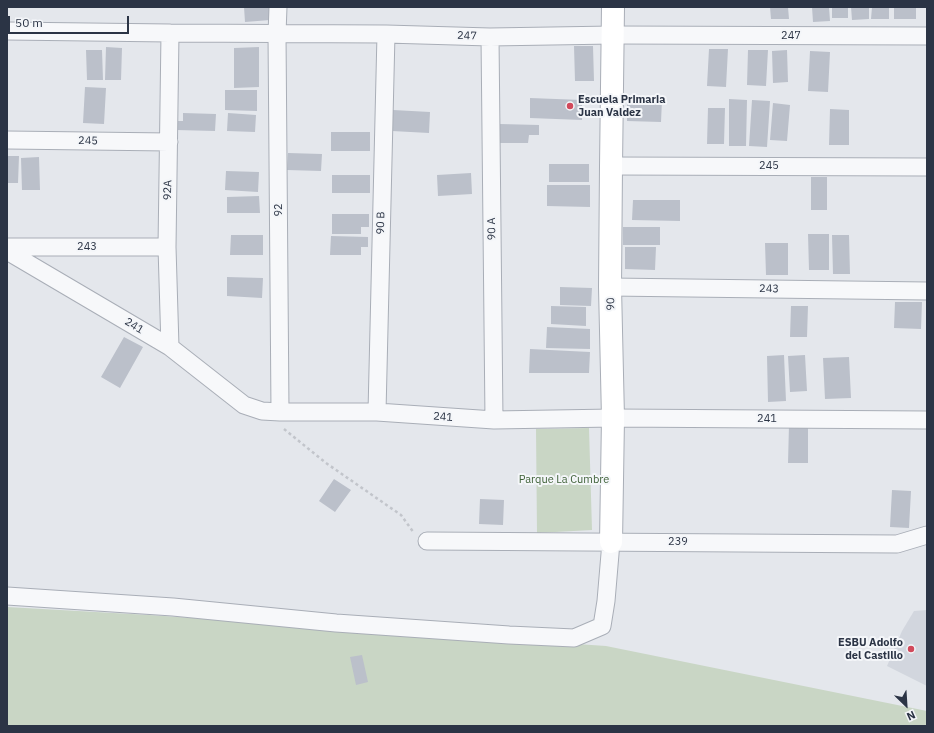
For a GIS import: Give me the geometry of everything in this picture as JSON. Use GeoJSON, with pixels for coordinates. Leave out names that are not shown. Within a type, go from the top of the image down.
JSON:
{"type":"FeatureCollection","features":[{"type":"Feature","properties":{"kind":"street","name":"92"},"geometry":{"type":"LineString","coordinates":[[278,7],[280,412]]}},
{"type":"Feature","properties":{"kind":"street","name":"90"},"geometry":{"type":"LineString","coordinates":[[7,596],[173,607],[344,623],[574,638],[602,626],[606,602],[611,542],[614,418],[610,287],[613,7]]}},
{"type":"Feature","properties":{"kind":"street","name":"247"},"geometry":{"type":"LineString","coordinates":[[7,31],[386,34],[490,37],[613,35],[927,36]]}},
{"type":"Feature","properties":{"kind":"street","name":"92A"},"geometry":{"type":"LineString","coordinates":[[170,33],[167,247],[170,347]]}},
{"type":"Feature","properties":{"kind":"street","name":"90 B"},"geometry":{"type":"LineString","coordinates":[[377,412],[386,34]]}},
{"type":"Feature","properties":{"kind":"street","name":"90 A"},"geometry":{"type":"LineString","coordinates":[[490,37],[494,420]]}},
{"type":"Feature","properties":{"kind":"street","name":"245"},"geometry":{"type":"LineString","coordinates":[[7,140],[169,142]]}},
{"type":"Feature","properties":{"kind":"street","name":"245"},"geometry":{"type":"LineString","coordinates":[[611,166],[927,166]]}},
{"type":"Feature","properties":{"kind":"street","name":"243"},"geometry":{"type":"LineString","coordinates":[[7,247],[167,247]]}},
{"type":"Feature","properties":{"kind":"street","name":"241"},"geometry":{"type":"LineString","coordinates":[[7,251],[170,347],[244,405],[262,412],[377,412],[494,420],[614,418],[927,420]]}},
{"type":"Feature","properties":{"kind":"street","name":"243"},"geometry":{"type":"LineString","coordinates":[[610,287],[927,291]]}},
{"type":"Feature","properties":{"kind":"street","name":"239"},"geometry":{"type":"LineString","coordinates":[[427,541],[897,544],[927,535]]}},
{"type":"Feature","properties":{"kind":"path"},"geometry":{"type":"LineString","coordinates":[[262,412],[326,463],[401,515],[417,538],[427,541]]}},
{"type":"Feature","properties":{"kind":"shaded area","name":"ESBU Adolfo del Castillo"},"geometry":{"type":"Polygon","coordinates":[[[927,610],[927,686],[887,666],[902,631],[914,611],[927,610]]]}},
{"type":"Feature","properties":{"kind":"green space","name":"Parque La Cumbre"},"geometry":{"type":"Polygon","coordinates":[[[589,428],[592,530],[537,533],[536,429],[589,428]]]}},
{"type":"Feature","properties":{"kind":"green space"},"geometry":{"type":"Polygon","coordinates":[[[7,607],[149,615],[606,646],[927,711],[927,726],[7,726],[7,607]]]}},
{"type":"Feature","properties":{"kind":"building"},"geometry":{"type":"Polygon","coordinates":[[[244,7],[269,7],[270,20],[245,22],[244,7]]]}},
{"type":"Feature","properties":{"kind":"building"},"geometry":{"type":"Polygon","coordinates":[[[770,7],[788,7],[789,19],[771,19],[770,7]]]}},
{"type":"Feature","properties":{"kind":"building"},"geometry":{"type":"Polygon","coordinates":[[[812,7],[829,7],[830,21],[813,22],[812,7]]]}},
{"type":"Feature","properties":{"kind":"building"},"geometry":{"type":"Polygon","coordinates":[[[832,7],[848,7],[848,18],[832,18],[832,7]]]}},
{"type":"Feature","properties":{"kind":"building"},"geometry":{"type":"Polygon","coordinates":[[[851,7],[869,7],[869,19],[852,20],[851,7]]]}},
{"type":"Feature","properties":{"kind":"building"},"geometry":{"type":"Polygon","coordinates":[[[872,7],[889,7],[889,19],[871,19],[872,7]]]}},
{"type":"Feature","properties":{"kind":"building"},"geometry":{"type":"Polygon","coordinates":[[[894,7],[916,7],[916,19],[894,19],[894,7]]]}},
{"type":"Feature","properties":{"kind":"building"},"geometry":{"type":"Polygon","coordinates":[[[574,46],[593,46],[594,81],[575,81],[574,46]]]}},
{"type":"Feature","properties":{"kind":"building"},"geometry":{"type":"Polygon","coordinates":[[[106,47],[122,48],[121,80],[105,80],[106,47]]]}},
{"type":"Feature","properties":{"kind":"building"},"geometry":{"type":"Polygon","coordinates":[[[259,47],[259,87],[234,88],[234,48],[259,47]]]}},
{"type":"Feature","properties":{"kind":"building"},"geometry":{"type":"Polygon","coordinates":[[[709,49],[728,49],[726,87],[707,86],[709,49]]]}},
{"type":"Feature","properties":{"kind":"building"},"geometry":{"type":"Polygon","coordinates":[[[86,50],[102,50],[103,80],[87,80],[86,50]]]}},
{"type":"Feature","properties":{"kind":"building"},"geometry":{"type":"Polygon","coordinates":[[[748,50],[768,50],[766,86],[747,85],[748,50]]]}},
{"type":"Feature","properties":{"kind":"building"},"geometry":{"type":"Polygon","coordinates":[[[787,50],[788,82],[773,83],[772,51],[787,50]]]}},
{"type":"Feature","properties":{"kind":"building"},"geometry":{"type":"Polygon","coordinates":[[[810,51],[830,52],[828,92],[808,91],[810,51]]]}},
{"type":"Feature","properties":{"kind":"building"},"geometry":{"type":"Polygon","coordinates":[[[85,87],[106,88],[104,124],[83,123],[85,87]]]}},
{"type":"Feature","properties":{"kind":"building"},"geometry":{"type":"Polygon","coordinates":[[[225,90],[257,90],[257,111],[225,110],[225,90]]]}},
{"type":"Feature","properties":{"kind":"building"},"geometry":{"type":"Polygon","coordinates":[[[530,98],[582,100],[582,120],[530,118],[530,98]]]}},
{"type":"Feature","properties":{"kind":"building"},"geometry":{"type":"Polygon","coordinates":[[[627,99],[662,100],[661,122],[627,121],[627,99]]]}},
{"type":"Feature","properties":{"kind":"building"},"geometry":{"type":"Polygon","coordinates":[[[729,99],[747,100],[746,146],[729,146],[729,99]]]}},
{"type":"Feature","properties":{"kind":"building"},"geometry":{"type":"Polygon","coordinates":[[[752,100],[770,101],[767,147],[749,146],[752,100]]]}},
{"type":"Feature","properties":{"kind":"building"},"geometry":{"type":"Polygon","coordinates":[[[773,103],[790,105],[787,141],[770,140],[773,103]]]}},
{"type":"Feature","properties":{"kind":"building"},"geometry":{"type":"Polygon","coordinates":[[[708,108],[725,108],[724,144],[707,144],[708,108]]]}},
{"type":"Feature","properties":{"kind":"building"},"geometry":{"type":"Polygon","coordinates":[[[830,109],[849,110],[849,145],[829,145],[830,109]]]}},
{"type":"Feature","properties":{"kind":"building"},"geometry":{"type":"Polygon","coordinates":[[[393,110],[430,112],[429,133],[392,131],[393,110]]]}},
{"type":"Feature","properties":{"kind":"building"},"geometry":{"type":"Polygon","coordinates":[[[183,113],[216,114],[215,131],[176,130],[176,121],[183,121],[183,113]]]}},
{"type":"Feature","properties":{"kind":"building"},"geometry":{"type":"Polygon","coordinates":[[[228,113],[256,115],[255,132],[227,131],[228,113]]]}},
{"type":"Feature","properties":{"kind":"building"},"geometry":{"type":"Polygon","coordinates":[[[500,124],[539,125],[539,135],[529,135],[528,143],[500,143],[500,124]]]}},
{"type":"Feature","properties":{"kind":"building"},"geometry":{"type":"Polygon","coordinates":[[[331,132],[370,132],[370,151],[331,151],[331,132]]]}},
{"type":"Feature","properties":{"kind":"building"},"geometry":{"type":"Polygon","coordinates":[[[288,153],[322,154],[321,171],[287,170],[288,153]]]}},
{"type":"Feature","properties":{"kind":"building"},"geometry":{"type":"Polygon","coordinates":[[[7,156],[19,156],[18,183],[7,183],[7,156]]]}},
{"type":"Feature","properties":{"kind":"building"},"geometry":{"type":"Polygon","coordinates":[[[39,157],[40,190],[22,190],[21,158],[39,157]]]}},
{"type":"Feature","properties":{"kind":"building"},"geometry":{"type":"Polygon","coordinates":[[[549,164],[589,164],[589,182],[549,182],[549,164]]]}},
{"type":"Feature","properties":{"kind":"building"},"geometry":{"type":"Polygon","coordinates":[[[226,171],[259,172],[258,192],[225,190],[226,171]]]}},
{"type":"Feature","properties":{"kind":"building"},"geometry":{"type":"Polygon","coordinates":[[[471,173],[472,194],[438,196],[437,175],[471,173]]]}},
{"type":"Feature","properties":{"kind":"building"},"geometry":{"type":"Polygon","coordinates":[[[332,175],[370,175],[370,193],[332,193],[332,175]]]}},
{"type":"Feature","properties":{"kind":"building"},"geometry":{"type":"Polygon","coordinates":[[[811,177],[827,177],[827,210],[811,210],[811,177]]]}},
{"type":"Feature","properties":{"kind":"building"},"geometry":{"type":"Polygon","coordinates":[[[547,185],[590,185],[590,207],[547,206],[547,185]]]}},
{"type":"Feature","properties":{"kind":"building"},"geometry":{"type":"Polygon","coordinates":[[[259,196],[260,213],[227,213],[227,197],[259,196]]]}},
{"type":"Feature","properties":{"kind":"building"},"geometry":{"type":"Polygon","coordinates":[[[633,200],[680,200],[680,221],[632,220],[633,200]]]}},
{"type":"Feature","properties":{"kind":"building"},"geometry":{"type":"Polygon","coordinates":[[[332,214],[369,214],[369,227],[361,227],[361,234],[332,234],[332,214]]]}},
{"type":"Feature","properties":{"kind":"building"},"geometry":{"type":"Polygon","coordinates":[[[623,227],[660,227],[660,245],[623,245],[623,227]]]}},
{"type":"Feature","properties":{"kind":"building"},"geometry":{"type":"Polygon","coordinates":[[[808,234],[829,234],[829,270],[809,270],[808,234]]]}},
{"type":"Feature","properties":{"kind":"building"},"geometry":{"type":"Polygon","coordinates":[[[231,235],[263,235],[263,255],[230,255],[231,235]]]}},
{"type":"Feature","properties":{"kind":"building"},"geometry":{"type":"Polygon","coordinates":[[[832,235],[849,235],[850,274],[833,274],[832,235]]]}},
{"type":"Feature","properties":{"kind":"building"},"geometry":{"type":"Polygon","coordinates":[[[331,236],[368,237],[368,247],[361,247],[361,255],[330,255],[331,236]]]}},
{"type":"Feature","properties":{"kind":"building"},"geometry":{"type":"Polygon","coordinates":[[[765,243],[788,243],[788,275],[766,275],[765,243]]]}},
{"type":"Feature","properties":{"kind":"building"},"geometry":{"type":"Polygon","coordinates":[[[625,247],[656,247],[655,270],[625,269],[625,247]]]}},
{"type":"Feature","properties":{"kind":"building"},"geometry":{"type":"Polygon","coordinates":[[[227,277],[263,278],[262,298],[227,296],[227,277]]]}},
{"type":"Feature","properties":{"kind":"building"},"geometry":{"type":"Polygon","coordinates":[[[560,287],[592,288],[591,306],[560,305],[560,287]]]}},
{"type":"Feature","properties":{"kind":"building"},"geometry":{"type":"Polygon","coordinates":[[[895,302],[922,302],[921,329],[894,328],[895,302]]]}},
{"type":"Feature","properties":{"kind":"building"},"geometry":{"type":"Polygon","coordinates":[[[551,306],[586,307],[586,326],[551,324],[551,306]]]}},
{"type":"Feature","properties":{"kind":"building"},"geometry":{"type":"Polygon","coordinates":[[[791,306],[808,306],[807,337],[790,337],[791,306]]]}},
{"type":"Feature","properties":{"kind":"building"},"geometry":{"type":"Polygon","coordinates":[[[547,327],[590,329],[590,349],[546,348],[547,327]]]}},
{"type":"Feature","properties":{"kind":"building"},"geometry":{"type":"Polygon","coordinates":[[[124,337],[143,347],[120,388],[101,377],[124,337]]]}},
{"type":"Feature","properties":{"kind":"building"},"geometry":{"type":"Polygon","coordinates":[[[530,349],[590,352],[589,373],[529,373],[530,349]]]}},
{"type":"Feature","properties":{"kind":"building"},"geometry":{"type":"Polygon","coordinates":[[[784,355],[786,401],[768,402],[767,356],[784,355]]]}},
{"type":"Feature","properties":{"kind":"building"},"geometry":{"type":"Polygon","coordinates":[[[805,355],[807,391],[790,392],[788,356],[805,355]]]}},
{"type":"Feature","properties":{"kind":"building"},"geometry":{"type":"Polygon","coordinates":[[[849,357],[851,398],[825,399],[823,358],[849,357]]]}},
{"type":"Feature","properties":{"kind":"building"},"geometry":{"type":"Polygon","coordinates":[[[789,425],[808,425],[808,463],[788,463],[789,425]]]}},
{"type":"Feature","properties":{"kind":"building"},"geometry":{"type":"Polygon","coordinates":[[[334,479],[351,490],[335,512],[319,501],[334,479]]]}},
{"type":"Feature","properties":{"kind":"building"},"geometry":{"type":"Polygon","coordinates":[[[892,490],[911,491],[909,528],[890,527],[892,490]]]}},
{"type":"Feature","properties":{"kind":"building"},"geometry":{"type":"Polygon","coordinates":[[[480,499],[504,500],[503,525],[479,524],[480,499]]]}},
{"type":"Feature","properties":{"kind":"building"},"geometry":{"type":"Polygon","coordinates":[[[362,655],[368,682],[356,685],[350,657],[362,655]]]}},
{"type":"Feature","properties":{"kind":"place","name":"Escuela Primaria Juan Valdez"},"geometry":{"type":"Point","coordinates":[570,106]}},
{"type":"Feature","properties":{"kind":"place","name":"ESBU Adolfo del Castillo"},"geometry":{"type":"Point","coordinates":[911,649]}}]}
